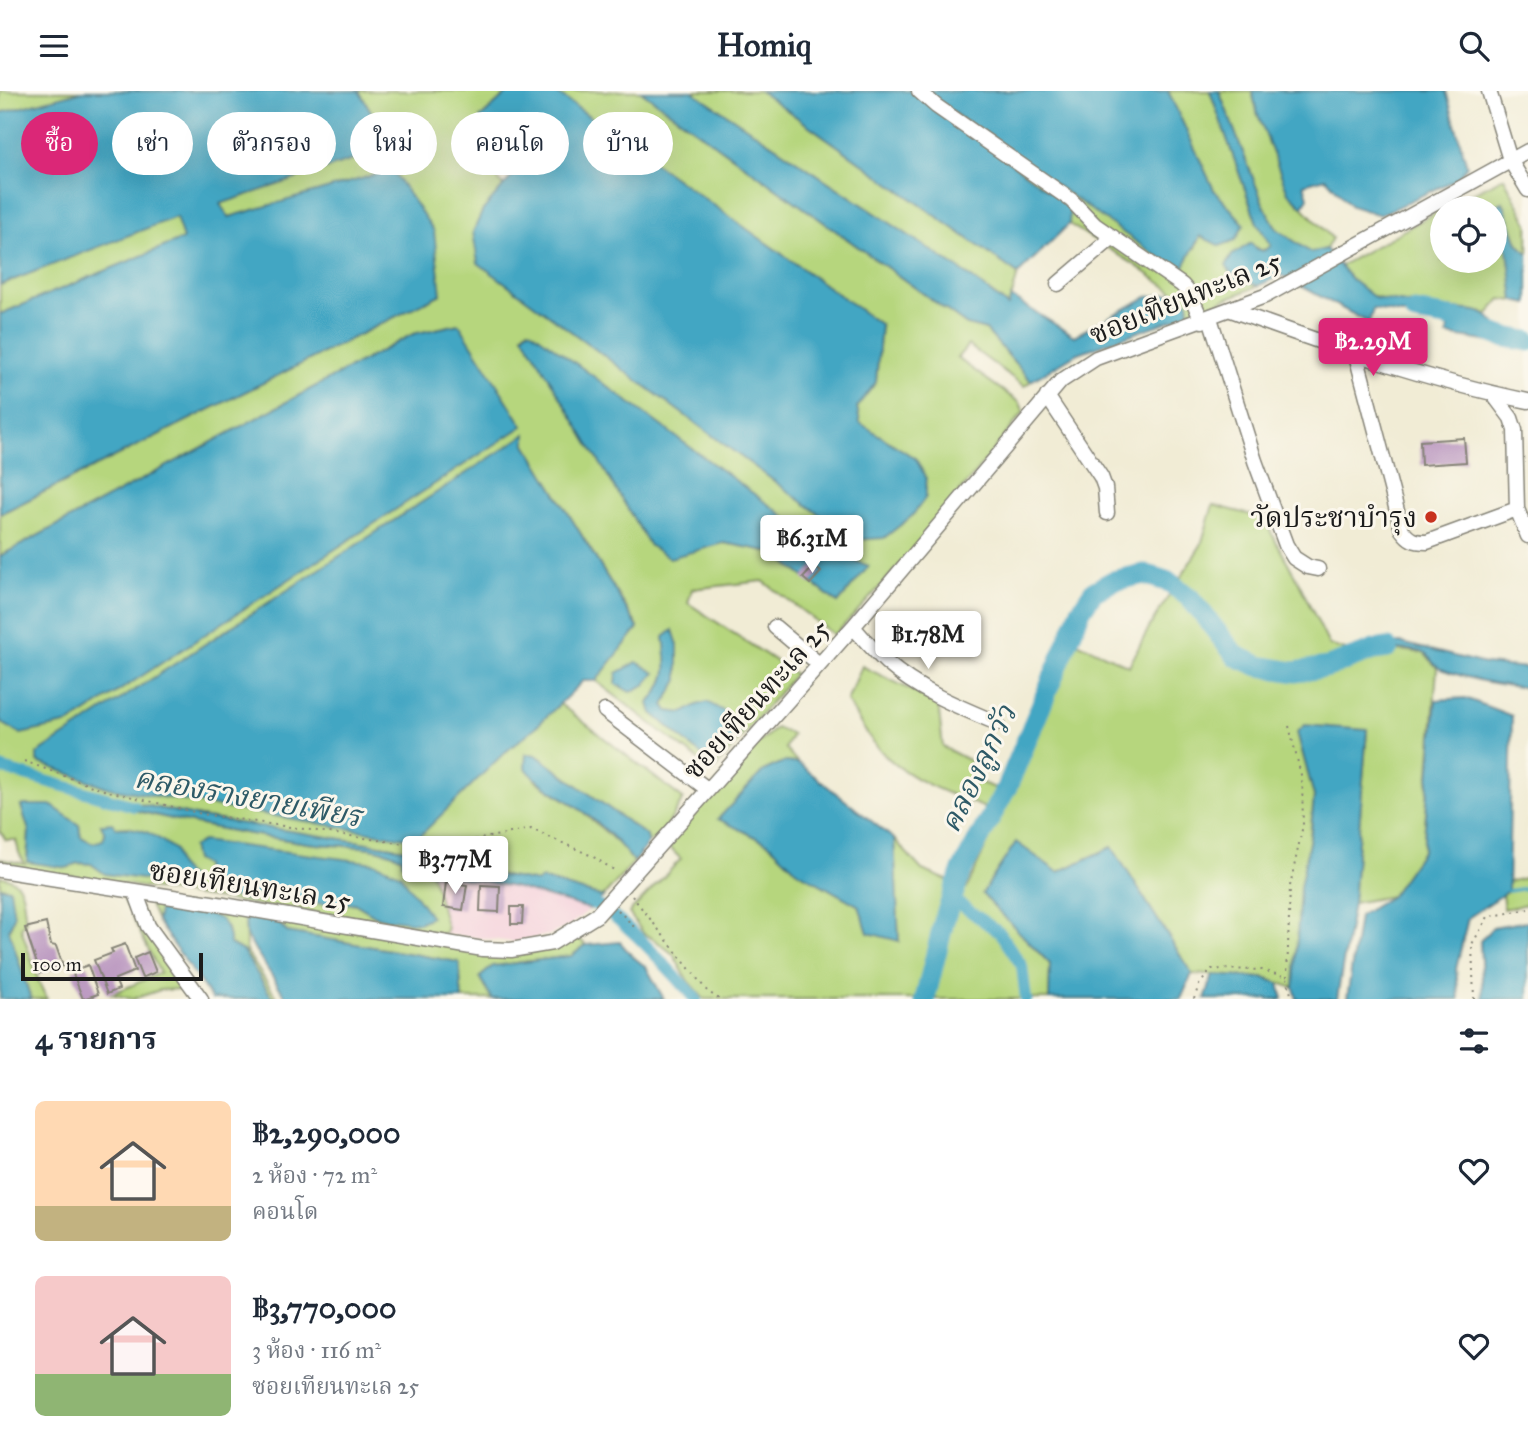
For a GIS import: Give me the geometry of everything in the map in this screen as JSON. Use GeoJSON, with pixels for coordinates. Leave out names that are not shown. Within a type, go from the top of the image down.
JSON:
{"type":"FeatureCollection","features":[{"type":"Feature","properties":{"kind":"street"},"geometry":{"type":"LineString","coordinates":[[919,91],[936,106],[1072,200],[1095,225],[1182,285],[1190,294],[1206,319],[1286,545],[1294,558],[1308,567],[1318,569]]}},
{"type":"Feature","properties":{"kind":"street"},"geometry":{"type":"LineString","coordinates":[[1489,91],[1510,160],[1528,190]]}},
{"type":"Feature","properties":{"kind":"street","name":"ซอยเทียนทะเล 25"},"geometry":{"type":"LineString","coordinates":[[0,870],[483,949],[511,950],[552,943],[605,908],[628,883],[707,789],[845,635],[1047,396],[1076,370],[1096,358],[1265,296],[1528,151]]}},
{"type":"Feature","properties":{"kind":"street"},"geometry":{"type":"LineString","coordinates":[[1058,284],[1113,237]]}},
{"type":"Feature","properties":{"kind":"street"},"geometry":{"type":"LineString","coordinates":[[1231,310],[1356,355],[1493,394],[1528,401]]}},
{"type":"Feature","properties":{"kind":"street"},"geometry":{"type":"LineString","coordinates":[[1356,355],[1402,530],[1408,538],[1416,542],[1427,542],[1517,509]]}},
{"type":"Feature","properties":{"kind":"street"},"geometry":{"type":"LineString","coordinates":[[1493,394],[1511,418],[1522,442],[1517,509],[1528,536]]}},
{"type":"Feature","properties":{"kind":"street"},"geometry":{"type":"LineString","coordinates":[[1047,396],[1101,477],[1105,488],[1107,513]]}},
{"type":"Feature","properties":{"kind":"street"},"geometry":{"type":"LineString","coordinates":[[775,627],[819,664]]}},
{"type":"Feature","properties":{"kind":"street"},"geometry":{"type":"LineString","coordinates":[[845,635],[902,675],[953,704],[998,723]]}},
{"type":"Feature","properties":{"kind":"street"},"geometry":{"type":"LineString","coordinates":[[605,711],[707,789]]}},
{"type":"Feature","properties":{"kind":"street"},"geometry":{"type":"LineString","coordinates":[[135,891],[148,926],[201,999]]}},
{"type":"Feature","properties":{"kind":"path"},"geometry":{"type":"LineString","coordinates":[[1289,726],[1301,779],[1303,825],[1290,886],[1287,977],[1292,999]]}},
{"type":"Feature","properties":{"kind":"path"},"geometry":{"type":"LineString","coordinates":[[24,761],[100,789],[202,814],[432,848],[531,829],[592,856],[628,883],[707,991],[719,999]]}},
{"type":"Feature","properties":{"kind":"path"},"geometry":{"type":"LineString","coordinates":[[605,908],[624,915],[637,930]]}},
{"type":"Feature","properties":{"kind":"path"},"geometry":{"type":"LineString","coordinates":[[1474,999],[1472,944],[1477,935],[1488,917],[1528,909]]}},
{"type":"Feature","properties":{"kind":"path"},"geometry":{"type":"LineString","coordinates":[[1194,999],[1199,985],[1212,969],[1262,970],[1287,977]]}},
{"type":"Feature","properties":{"kind":"shaded area"},"geometry":{"type":"Polygon","coordinates":[[[430,873],[514,887],[590,909],[569,926],[549,935],[514,942],[444,934],[447,928],[439,907],[435,880],[430,873]]]}},
{"type":"Feature","properties":{"kind":"green space"},"geometry":{"type":"Polygon","coordinates":[[[0,91],[83,91],[0,113],[0,91]]]}},
{"type":"Feature","properties":{"kind":"green space"},"geometry":{"type":"Polygon","coordinates":[[[359,91],[510,91],[487,112],[451,112],[451,175],[495,175],[505,187],[483,210],[916,459],[860,423],[857,406],[876,382],[881,325],[671,175],[673,114],[967,325],[986,330],[1031,381],[1024,386],[968,345],[957,358],[1020,403],[1024,412],[908,554],[834,635],[763,581],[692,589],[688,603],[795,674],[713,771],[596,681],[638,627],[526,444],[526,435],[503,754],[560,704],[683,799],[664,831],[648,843],[647,836],[536,755],[526,754],[535,780],[582,811],[619,844],[634,862],[603,897],[541,879],[538,882],[480,872],[470,859],[200,817],[117,799],[122,807],[214,828],[391,853],[402,858],[402,863],[430,872],[447,928],[444,934],[0,865],[0,859],[25,864],[16,840],[6,840],[0,831],[0,719],[2,723],[459,324],[413,334],[0,556],[0,514],[441,294],[394,175],[437,175],[437,112],[371,112],[359,91]],[[528,329],[523,334],[724,543],[772,552],[838,603],[868,566],[836,554],[528,329]],[[664,637],[666,672],[661,687],[649,703],[652,713],[675,731],[697,705],[683,713],[668,711],[664,705],[678,680],[664,637]],[[26,805],[21,806],[29,831],[27,861],[92,864],[106,874],[129,827],[116,828],[101,824],[105,834],[103,841],[93,843],[81,837],[79,825],[26,805]],[[204,865],[207,891],[252,900],[252,895],[262,893],[328,905],[354,903],[379,918],[419,922],[430,917],[417,900],[204,865]]]}},
{"type":"Feature","properties":{"kind":"green space"},"geometry":{"type":"Polygon","coordinates":[[[554,91],[641,91],[670,112],[583,112],[554,91]]]}},
{"type":"Feature","properties":{"kind":"green space"},"geometry":{"type":"Polygon","coordinates":[[[692,91],[760,91],[1018,274],[1009,306],[965,273],[692,91]]]}},
{"type":"Feature","properties":{"kind":"green space"},"geometry":{"type":"Polygon","coordinates":[[[911,91],[928,91],[1195,248],[1200,236],[1244,225],[1214,190],[1168,91],[1210,91],[1257,223],[1272,246],[1261,250],[1252,244],[1251,283],[1258,286],[1189,314],[1188,302],[1069,224],[1069,206],[911,91]]]}},
{"type":"Feature","properties":{"kind":"green space"},"geometry":{"type":"Polygon","coordinates":[[[1219,91],[1252,91],[1257,112],[1288,192],[1332,238],[1326,249],[1311,253],[1277,229],[1264,206],[1219,91]]]}},
{"type":"Feature","properties":{"kind":"green space"},"geometry":{"type":"Polygon","coordinates":[[[350,161],[350,175],[378,175],[229,217],[220,203],[306,175],[336,175],[336,165],[350,161]]]}},
{"type":"Feature","properties":{"kind":"green space"},"geometry":{"type":"Polygon","coordinates":[[[1504,177],[1528,224],[1528,254],[1518,243],[1507,213],[1507,196],[1467,196],[1504,177]]]}},
{"type":"Feature","properties":{"kind":"green space"},"geometry":{"type":"Polygon","coordinates":[[[176,216],[183,239],[0,314],[0,285],[176,216]]]}},
{"type":"Feature","properties":{"kind":"green space"},"geometry":{"type":"Polygon","coordinates":[[[1430,216],[1430,273],[1507,273],[1507,248],[1514,301],[1501,299],[1488,314],[1391,302],[1367,293],[1340,266],[1430,216]]]}},
{"type":"Feature","properties":{"kind":"green space"},"geometry":{"type":"Polygon","coordinates":[[[1213,505],[1263,518],[1329,645],[1365,656],[1387,650],[1424,653],[1437,668],[1423,850],[1391,896],[1353,903],[1367,731],[1297,732],[1314,796],[1294,988],[1264,978],[1192,974],[1112,847],[1058,872],[982,893],[1050,964],[1049,999],[704,999],[688,981],[673,954],[644,934],[629,913],[681,859],[669,847],[676,835],[747,753],[776,728],[792,734],[785,748],[798,763],[783,762],[763,771],[719,819],[768,843],[797,871],[859,906],[899,941],[894,839],[922,870],[967,888],[992,833],[983,807],[909,774],[888,758],[865,731],[847,701],[862,666],[938,703],[943,747],[972,762],[976,781],[1009,793],[1075,641],[1129,666],[1150,626],[1201,545],[1213,505]]]}},
{"type":"Feature","properties":{"kind":"green space"},"geometry":{"type":"Polygon","coordinates":[[[0,876],[15,882],[22,892],[26,921],[21,928],[47,999],[31,999],[9,931],[14,916],[5,887],[0,887],[0,876]]]}},
{"type":"Feature","properties":{"kind":"green space"},"geometry":{"type":"Polygon","coordinates":[[[1528,877],[1528,904],[1504,909],[1502,895],[1508,891],[1508,882],[1528,877]]]}},
{"type":"Feature","properties":{"kind":"green space"},"geometry":{"type":"Polygon","coordinates":[[[122,896],[136,902],[193,999],[190,999],[183,989],[160,990],[133,999],[112,994],[160,973],[122,896]]]}},
{"type":"Feature","properties":{"kind":"green space"},"geometry":{"type":"Polygon","coordinates":[[[149,903],[239,911],[245,916],[246,951],[278,999],[273,999],[243,951],[230,944],[227,928],[159,910],[157,921],[149,903]]]}},
{"type":"Feature","properties":{"kind":"green space"},"geometry":{"type":"Polygon","coordinates":[[[275,919],[522,955],[577,937],[586,945],[571,956],[515,963],[480,977],[492,999],[462,999],[459,962],[287,932],[275,919]]]}},
{"type":"Feature","properties":{"kind":"water"},"geometry":{"type":"Polygon","coordinates":[[[83,91],[359,91],[371,112],[350,112],[350,161],[336,166],[336,112],[207,112],[207,175],[308,175],[220,204],[229,217],[375,175],[395,175],[434,231],[441,294],[0,514],[0,314],[183,239],[176,217],[0,285],[0,113],[83,91]]]}},
{"type":"Feature","properties":{"kind":"water"},"geometry":{"type":"Polygon","coordinates":[[[510,91],[554,91],[583,112],[583,175],[671,175],[881,325],[876,382],[857,407],[860,423],[916,459],[926,478],[926,497],[912,516],[884,538],[854,540],[478,263],[473,232],[483,210],[513,175],[569,175],[569,112],[487,112],[510,91]]]}},
{"type":"Feature","properties":{"kind":"water"},"geometry":{"type":"Polygon","coordinates":[[[641,91],[692,91],[965,273],[1008,306],[1011,297],[1074,336],[1147,297],[1176,293],[1188,302],[1189,314],[1076,354],[1031,381],[986,330],[967,325],[641,91]]]}},
{"type":"Feature","properties":{"kind":"water"},"geometry":{"type":"Polygon","coordinates":[[[760,91],[911,91],[1070,206],[1069,224],[1018,274],[760,91]]]}},
{"type":"Feature","properties":{"kind":"water"},"geometry":{"type":"Polygon","coordinates":[[[928,91],[1168,91],[1214,190],[1244,224],[1236,240],[1220,246],[1200,236],[1182,270],[1162,260],[934,99],[928,91]]]}},
{"type":"Feature","properties":{"kind":"water"},"geometry":{"type":"Polygon","coordinates":[[[1210,91],[1219,91],[1264,206],[1277,229],[1311,253],[1326,249],[1351,279],[1375,298],[1443,309],[1442,321],[1373,309],[1369,323],[1281,275],[1258,286],[1251,283],[1240,285],[1226,266],[1232,255],[1251,243],[1256,249],[1263,251],[1271,246],[1257,223],[1210,91]]]}},
{"type":"Feature","properties":{"kind":"water"},"geometry":{"type":"Polygon","coordinates":[[[1252,91],[1446,91],[1467,166],[1457,179],[1380,215],[1351,206],[1326,178],[1304,184],[1308,197],[1303,207],[1288,193],[1257,112],[1252,91]]]}},
{"type":"Feature","properties":{"kind":"water"},"geometry":{"type":"Polygon","coordinates":[[[1507,213],[1518,243],[1528,254],[1528,304],[1514,301],[1507,213]]]}},
{"type":"Feature","properties":{"kind":"water"},"geometry":{"type":"Polygon","coordinates":[[[1450,309],[1478,311],[1494,321],[1499,328],[1528,334],[1528,348],[1447,335],[1450,309]]]}},
{"type":"Feature","properties":{"kind":"water"},"geometry":{"type":"Polygon","coordinates":[[[459,324],[523,426],[70,723],[21,734],[2,723],[0,556],[413,334],[459,324]]]}},
{"type":"Feature","properties":{"kind":"water"},"geometry":{"type":"Polygon","coordinates":[[[529,329],[836,554],[869,566],[838,603],[772,552],[724,543],[670,558],[650,546],[523,335],[529,329]]]}},
{"type":"Feature","properties":{"kind":"water"},"geometry":{"type":"Polygon","coordinates":[[[526,434],[526,444],[638,628],[596,681],[583,681],[537,726],[503,754],[416,840],[109,788],[37,762],[37,754],[526,434]]]}},
{"type":"Feature","properties":{"kind":"water"},"geometry":{"type":"Polygon","coordinates":[[[673,630],[678,645],[678,680],[664,705],[668,711],[683,713],[707,702],[725,712],[742,730],[715,762],[699,753],[652,713],[649,703],[661,687],[666,672],[664,637],[673,630]]]}},
{"type":"Feature","properties":{"kind":"water"},"geometry":{"type":"Polygon","coordinates":[[[1402,643],[1485,664],[1528,668],[1528,688],[1451,673],[1439,668],[1425,654],[1412,650],[1378,652],[1365,656],[1351,652],[1373,645],[1402,643]]]}},
{"type":"Feature","properties":{"kind":"water"},"geometry":{"type":"Polygon","coordinates":[[[637,662],[655,673],[645,685],[630,692],[616,684],[617,673],[637,662]]]}},
{"type":"Feature","properties":{"kind":"water"},"geometry":{"type":"Polygon","coordinates":[[[1465,698],[1512,716],[1508,891],[1468,918],[1456,969],[1459,999],[1347,999],[1359,916],[1391,896],[1423,850],[1436,700],[1465,698]]]}},
{"type":"Feature","properties":{"kind":"water"},"geometry":{"type":"Polygon","coordinates":[[[1305,725],[1367,730],[1353,903],[1337,999],[1297,999],[1294,988],[1300,887],[1311,832],[1314,796],[1297,732],[1305,725]]]}},
{"type":"Feature","properties":{"kind":"water"},"geometry":{"type":"Polygon","coordinates":[[[526,754],[536,755],[647,836],[648,843],[634,862],[596,822],[531,774],[525,767],[526,754]]]}},
{"type":"Feature","properties":{"kind":"water"},"geometry":{"type":"Polygon","coordinates":[[[783,762],[798,763],[894,839],[899,941],[868,933],[859,906],[797,871],[768,843],[718,819],[763,771],[783,762]]]}},
{"type":"Feature","properties":{"kind":"water"},"geometry":{"type":"Polygon","coordinates":[[[116,799],[200,817],[470,859],[480,872],[538,882],[541,879],[603,897],[590,909],[514,887],[430,873],[402,863],[402,858],[380,850],[307,843],[214,828],[122,807],[116,799]]]}},
{"type":"Feature","properties":{"kind":"water"},"geometry":{"type":"Polygon","coordinates":[[[51,805],[79,825],[81,837],[93,843],[103,840],[105,834],[101,824],[112,823],[116,828],[134,828],[148,833],[175,850],[178,865],[192,880],[185,885],[105,874],[91,864],[78,863],[67,868],[27,862],[29,831],[21,806],[51,805]]]}},
{"type":"Feature","properties":{"kind":"water"},"geometry":{"type":"Polygon","coordinates":[[[202,841],[375,863],[400,874],[431,917],[419,923],[379,918],[354,903],[328,905],[262,893],[252,895],[252,901],[207,891],[204,865],[195,860],[192,847],[202,841]]]}},
{"type":"Feature","properties":{"kind":"water"},"geometry":{"type":"Polygon","coordinates":[[[1016,842],[1058,872],[1112,847],[1192,974],[1181,999],[1049,999],[1050,964],[982,894],[1016,842]]]}},
{"type":"Feature","properties":{"kind":"water"},"geometry":{"type":"Polygon","coordinates":[[[0,887],[10,889],[14,916],[9,931],[31,999],[0,999],[0,887]]]}},
{"type":"Feature","properties":{"kind":"water"},"geometry":{"type":"Polygon","coordinates":[[[159,910],[198,913],[221,920],[227,929],[230,944],[243,951],[273,999],[212,999],[157,921],[159,910]]]}},
{"type":"Feature","properties":{"kind":"water"},"geometry":{"type":"Polygon","coordinates":[[[245,916],[275,919],[287,932],[459,962],[462,999],[287,999],[246,936],[245,916]]]}},
{"type":"Feature","properties":{"kind":"water"},"geometry":{"type":"Polygon","coordinates":[[[1528,922],[1528,999],[1483,999],[1480,941],[1493,927],[1528,922]]]}},
{"type":"Feature","properties":{"kind":"water"},"geometry":{"type":"Polygon","coordinates":[[[620,942],[646,967],[664,999],[492,999],[480,977],[493,966],[571,956],[586,945],[620,942]]]}},
{"type":"Feature","properties":{"kind":"water"},"geometry":{"type":"Polygon","coordinates":[[[1213,975],[1264,978],[1279,983],[1283,999],[1205,999],[1213,975]]]}},
{"type":"Feature","properties":{"kind":"building"},"geometry":{"type":"Polygon","coordinates":[[[1464,438],[1466,462],[1421,465],[1420,441],[1464,438]]]}},
{"type":"Feature","properties":{"kind":"building"},"geometry":{"type":"Polygon","coordinates":[[[814,566],[821,572],[810,584],[803,578],[814,566]]]}},
{"type":"Feature","properties":{"kind":"building"},"geometry":{"type":"Polygon","coordinates":[[[446,882],[467,885],[463,910],[443,907],[446,882]]]}},
{"type":"Feature","properties":{"kind":"building"},"geometry":{"type":"Polygon","coordinates":[[[481,885],[500,886],[499,912],[480,911],[481,885]]]}},
{"type":"Feature","properties":{"kind":"building"},"geometry":{"type":"Polygon","coordinates":[[[511,907],[523,907],[522,924],[511,924],[511,907]]]}},
{"type":"Feature","properties":{"kind":"building"},"geometry":{"type":"Polygon","coordinates":[[[46,923],[51,945],[56,946],[63,966],[40,973],[25,928],[46,923]]]}},
{"type":"Feature","properties":{"kind":"building"},"geometry":{"type":"Polygon","coordinates":[[[125,944],[135,971],[115,979],[119,989],[107,994],[94,960],[113,953],[111,949],[125,944]]]}},
{"type":"Feature","properties":{"kind":"building"},"geometry":{"type":"Polygon","coordinates":[[[148,952],[156,972],[142,978],[134,958],[148,952]]]}},
{"type":"Feature","properties":{"kind":"building"},"geometry":{"type":"Polygon","coordinates":[[[88,965],[98,994],[83,999],[72,971],[88,965]]]}},
{"type":"Feature","properties":{"kind":"waterway","name":"คลองลูกวัว"},"geometry":{"type":"LineString","coordinates":[[1415,312],[1457,319],[1500,336],[1528,341]]}},
{"type":"Feature","properties":{"kind":"waterway","name":"คลองลูกวัว"},"geometry":{"type":"LineString","coordinates":[[925,999],[945,917],[962,870],[1008,785],[1081,610],[1093,592],[1113,581],[1144,574],[1169,582],[1190,598],[1236,656],[1259,666],[1295,672],[1328,667],[1374,650],[1388,648]]}},
{"type":"Feature","properties":{"kind":"waterway","name":"คลองรางยายเพียร"},"geometry":{"type":"LineString","coordinates":[[0,768],[134,806]]}},
{"type":"Feature","properties":{"kind":"waterway"},"geometry":{"type":"LineString","coordinates":[[1508,891],[1528,888]]}},
{"type":"Feature","properties":{"kind":"waterway","name":"คลองรางยายเพียร"},"geometry":{"type":"LineString","coordinates":[[580,898],[595,904],[626,927],[696,999]]}},
{"type":"Feature","properties":{"kind":"waterway"},"geometry":{"type":"LineString","coordinates":[[953,899],[1000,933],[1022,966],[1026,999]]}},
{"type":"Feature","properties":{"kind":"place","name":"วัดประชาบํารุง"},"geometry":{"type":"Point","coordinates":[1431,517]}}]}
